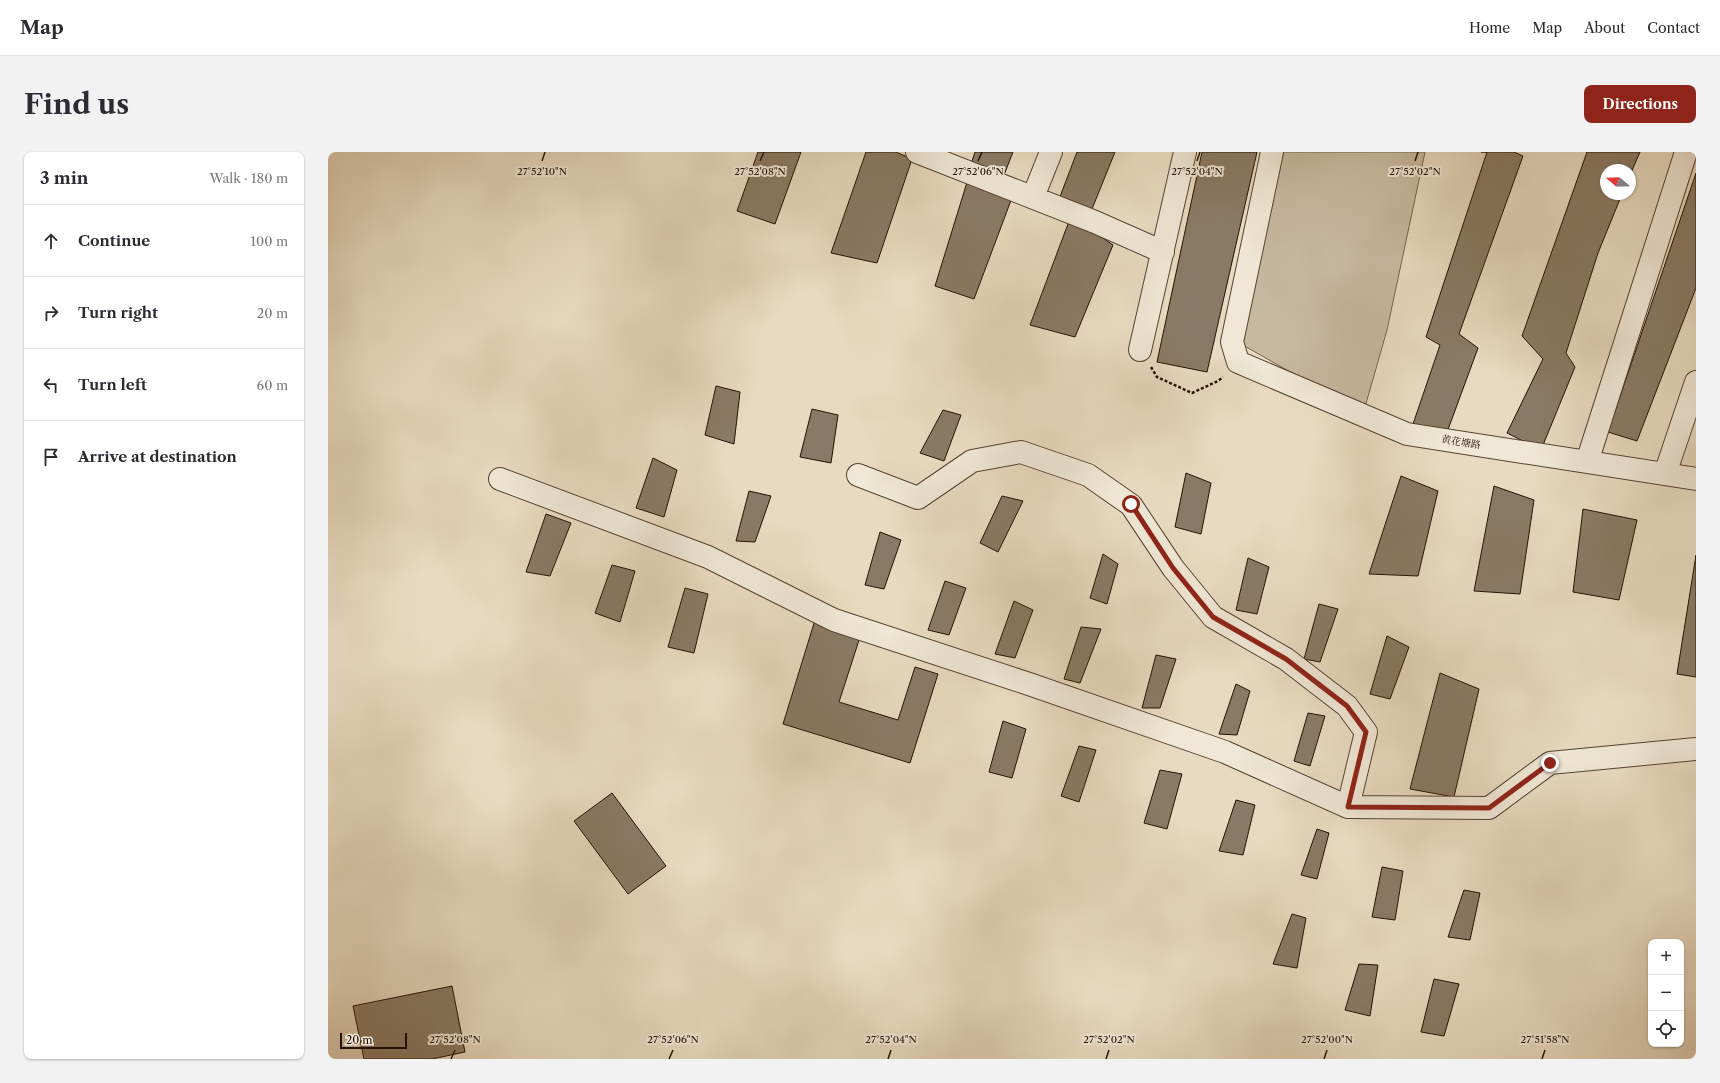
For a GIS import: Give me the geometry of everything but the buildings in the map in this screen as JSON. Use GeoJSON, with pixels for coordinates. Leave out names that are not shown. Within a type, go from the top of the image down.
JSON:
{"type":"FeatureCollection","features":[{"type":"Feature","properties":{"kind":"street"},"geometry":{"type":"LineString","coordinates":[[917,152],[942,156],[1033,197],[1163,252]]}},
{"type":"Feature","properties":{"kind":"street"},"geometry":{"type":"LineString","coordinates":[[1033,197],[1051,152]]}},
{"type":"Feature","properties":{"kind":"street"},"geometry":{"type":"LineString","coordinates":[[1140,350],[1185,152]]}},
{"type":"Feature","properties":{"kind":"street"},"geometry":{"type":"LineString","coordinates":[[1238,362],[1232,342],[1272,152]]}},
{"type":"Feature","properties":{"kind":"street"},"geometry":{"type":"LineString","coordinates":[[1587,462],[1686,152]]}},
{"type":"Feature","properties":{"kind":"street","name":"黄花塘路"},"geometry":{"type":"LineString","coordinates":[[1238,362],[1407,434],[1696,479]]}},
{"type":"Feature","properties":{"kind":"street"},"geometry":{"type":"LineString","coordinates":[[1664,474],[1696,382]]}},
{"type":"Feature","properties":{"kind":"street"},"geometry":{"type":"LineString","coordinates":[[858,475],[918,498],[972,461],[1021,452],[1088,475],[1131,504],[1173,568],[1213,617],[1286,659],[1347,706],[1366,732],[1348,807]]}},
{"type":"Feature","properties":{"kind":"street"},"geometry":{"type":"LineString","coordinates":[[500,479],[708,557],[834,620],[1029,684],[1224,752],[1348,807],[1489,808],[1550,763],[1696,748]]}},
{"type":"Feature","properties":{"kind":"path"},"geometry":{"type":"LineString","coordinates":[[1140,350],[1157,377],[1192,393],[1218,381],[1238,362]]}},
{"type":"Feature","properties":{"kind":"shaded area"},"geometry":{"type":"Polygon","coordinates":[[[1280,152],[1425,152],[1387,330],[1365,407],[1338,399],[1241,344],[1280,152]]]}},
{"type":"Feature","properties":{"kind":"route"},"geometry":{"type":"LineString","coordinates":[[1131,504],[1173,568],[1213,617],[1286,659],[1347,706],[1366,732],[1348,807],[1489,808],[1550,763]]}}]}
